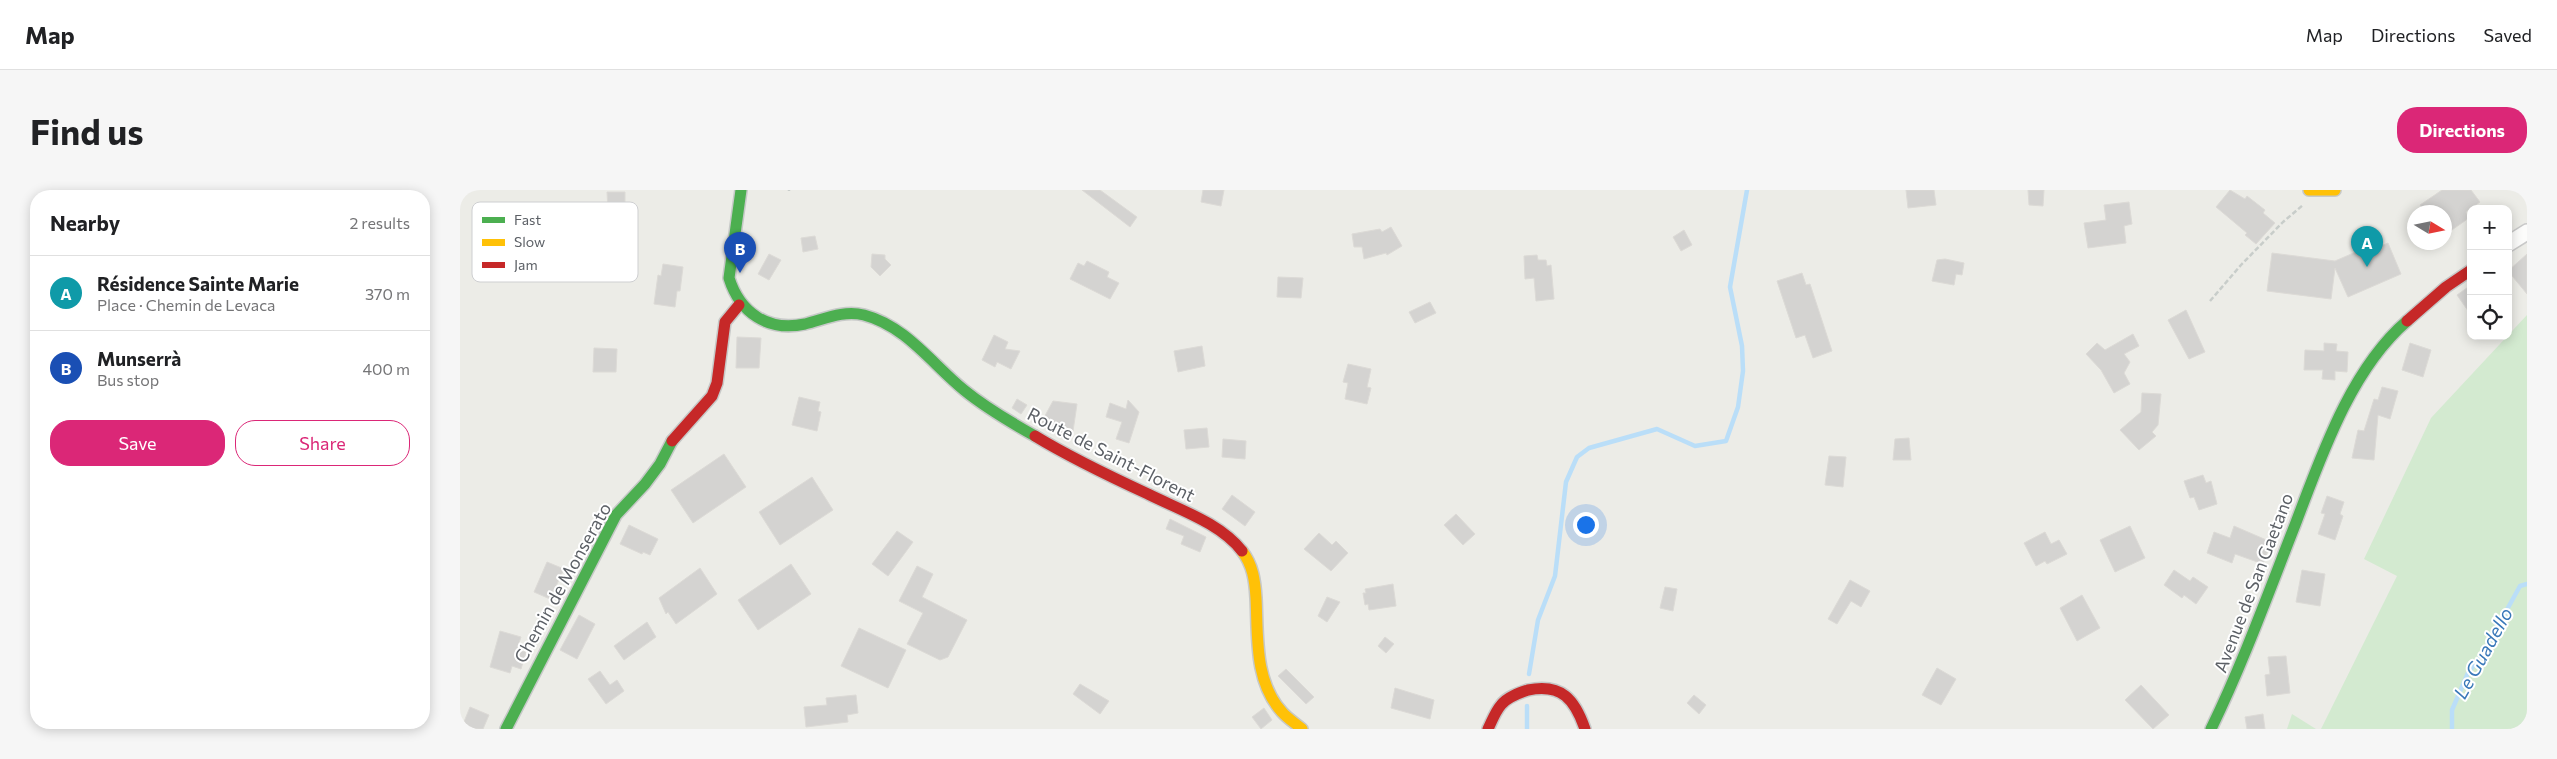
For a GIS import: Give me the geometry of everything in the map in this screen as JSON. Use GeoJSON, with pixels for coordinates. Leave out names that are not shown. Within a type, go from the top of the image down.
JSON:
{"type":"FeatureCollection","features":[{"type":"Feature","properties":{"kind":"street"},"geometry":{"type":"LineString","coordinates":[[739,305],[732,292],[729,278],[741,190]]}},
{"type":"Feature","properties":{"kind":"street"},"geometry":{"type":"LineString","coordinates":[[2310,190],[2336,190]]}},
{"type":"Feature","properties":{"kind":"street"},"geometry":{"type":"LineString","coordinates":[[2512,241],[2527,232]]}},
{"type":"Feature","properties":{"kind":"street","name":"Avenue de San Gaetano"},"geometry":{"type":"LineString","coordinates":[[2211,729],[2235,679],[2325,448],[2359,380],[2389,336],[2446,287],[2467,273]]}},
{"type":"Feature","properties":{"kind":"street","name":"Chemin de Monserato"},"geometry":{"type":"LineString","coordinates":[[506,729],[616,515],[645,484],[660,464],[668,445],[712,396],[716,384],[725,322],[739,305]]}},
{"type":"Feature","properties":{"kind":"street","name":"Route de Saint-Florent"},"geometry":{"type":"LineString","coordinates":[[739,305],[749,314],[767,321],[785,324],[803,324],[832,315],[852,313],[870,316],[895,328],[966,392],[1031,436],[1217,528],[1235,542],[1250,561],[1255,587],[1260,663],[1265,684],[1281,711],[1302,729]]}},
{"type":"Feature","properties":{"kind":"street"},"geometry":{"type":"LineString","coordinates":[[1488,729],[1501,704],[1516,694],[1540,687],[1556,689],[1570,699],[1581,716],[1585,729]]}},
{"type":"Feature","properties":{"kind":"path"},"geometry":{"type":"LineString","coordinates":[[2210,301],[2282,222],[2301,208],[2310,190]]}},
{"type":"Feature","properties":{"kind":"green space"},"geometry":{"type":"Polygon","coordinates":[[[2527,315],[2527,729],[2321,729],[2397,576],[2364,559],[2431,418],[2504,340],[2512,340],[2512,331],[2527,315]]]}},
{"type":"Feature","properties":{"kind":"green space"},"geometry":{"type":"Polygon","coordinates":[[[2292,714],[2316,729],[2287,729],[2292,714]]]}},
{"type":"Feature","properties":{"kind":"building"},"geometry":{"type":"Polygon","coordinates":[[[1082,190],[1100,190],[1137,217],[1130,227],[1082,190]]]}},
{"type":"Feature","properties":{"kind":"building"},"geometry":{"type":"Polygon","coordinates":[[[1203,190],[1224,190],[1221,206],[1201,202],[1203,190]]]}},
{"type":"Feature","properties":{"kind":"building"},"geometry":{"type":"Polygon","coordinates":[[[1906,190],[1934,190],[1936,205],[1908,208],[1906,190]]]}},
{"type":"Feature","properties":{"kind":"building"},"geometry":{"type":"Polygon","coordinates":[[[2028,190],[2044,190],[2043,206],[2029,205],[2028,190]]]}},
{"type":"Feature","properties":{"kind":"building"},"geometry":{"type":"Polygon","coordinates":[[[2230,190],[2245,199],[2247,196],[2265,210],[2263,213],[2275,223],[2256,244],[2245,235],[2247,233],[2216,207],[2230,190]]]}},
{"type":"Feature","properties":{"kind":"building"},"geometry":{"type":"Polygon","coordinates":[[[2442,190],[2471,190],[2480,202],[2476,205],[2467,205],[2467,219],[2452,230],[2452,205],[2420,205],[2442,190]]]}},
{"type":"Feature","properties":{"kind":"building"},"geometry":{"type":"Polygon","coordinates":[[[607,192],[625,192],[625,202],[608,202],[607,192]]]}},
{"type":"Feature","properties":{"kind":"building"},"geometry":{"type":"Polygon","coordinates":[[[2129,202],[2132,224],[2124,226],[2126,243],[2088,248],[2084,223],[2106,220],[2104,205],[2129,202]]]}},
{"type":"Feature","properties":{"kind":"building"},"geometry":{"type":"Polygon","coordinates":[[[1391,227],[1402,246],[1387,255],[1386,253],[1364,259],[1362,247],[1354,247],[1352,234],[1380,229],[1382,232],[1391,227]]]}},
{"type":"Feature","properties":{"kind":"building"},"geometry":{"type":"Polygon","coordinates":[[[1684,230],[1692,245],[1681,251],[1673,237],[1684,230]]]}},
{"type":"Feature","properties":{"kind":"building"},"geometry":{"type":"Polygon","coordinates":[[[815,236],[818,249],[803,252],[801,238],[815,236]]]}},
{"type":"Feature","properties":{"kind":"building"},"geometry":{"type":"Polygon","coordinates":[[[2379,242],[2381,246],[2388,243],[2401,274],[2348,297],[2335,268],[2331,299],[2267,291],[2272,253],[2335,261],[2379,242]]]}},
{"type":"Feature","properties":{"kind":"building"},"geometry":{"type":"Polygon","coordinates":[[[769,254],[781,260],[769,280],[758,274],[769,254]]]}},
{"type":"Feature","properties":{"kind":"building"},"geometry":{"type":"Polygon","coordinates":[[[872,254],[885,255],[885,259],[891,265],[880,276],[871,267],[872,254]]]}},
{"type":"Feature","properties":{"kind":"building"},"geometry":{"type":"Polygon","coordinates":[[[2527,254],[2527,294],[2512,276],[2512,267],[2527,254]]]}},
{"type":"Feature","properties":{"kind":"building"},"geometry":{"type":"Polygon","coordinates":[[[1537,255],[1538,260],[1546,260],[1547,266],[1551,265],[1554,299],[1536,301],[1534,278],[1525,279],[1524,256],[1537,255]]]}},
{"type":"Feature","properties":{"kind":"building"},"geometry":{"type":"Polygon","coordinates":[[[1945,259],[1964,263],[1962,275],[1956,274],[1954,285],[1932,281],[1937,260],[1945,259]]]}},
{"type":"Feature","properties":{"kind":"building"},"geometry":{"type":"Polygon","coordinates":[[[1087,261],[1109,272],[1107,277],[1119,283],[1110,299],[1070,279],[1078,263],[1084,266],[1087,261]]]}},
{"type":"Feature","properties":{"kind":"building"},"geometry":{"type":"Polygon","coordinates":[[[663,264],[683,267],[680,291],[677,291],[675,307],[654,304],[658,275],[661,276],[663,264]]]}},
{"type":"Feature","properties":{"kind":"building"},"geometry":{"type":"Polygon","coordinates":[[[1802,273],[1806,285],[1810,284],[1832,351],[1813,358],[1805,335],[1796,338],[1777,281],[1802,273]]]}},
{"type":"Feature","properties":{"kind":"building"},"geometry":{"type":"Polygon","coordinates":[[[1278,277],[1303,278],[1301,298],[1277,297],[1278,277]]]}},
{"type":"Feature","properties":{"kind":"building"},"geometry":{"type":"Polygon","coordinates":[[[2467,288],[2467,309],[2457,295],[2467,288]]]}},
{"type":"Feature","properties":{"kind":"building"},"geometry":{"type":"Polygon","coordinates":[[[1430,302],[1436,313],[1415,323],[1409,312],[1430,302]]]}},
{"type":"Feature","properties":{"kind":"building"},"geometry":{"type":"Polygon","coordinates":[[[2186,310],[2205,352],[2189,359],[2168,320],[2186,310]]]}},
{"type":"Feature","properties":{"kind":"building"},"geometry":{"type":"Polygon","coordinates":[[[2133,334],[2139,346],[2124,354],[2130,362],[2124,373],[2130,384],[2114,393],[2101,370],[2086,354],[2097,343],[2105,350],[2133,334]]]}},
{"type":"Feature","properties":{"kind":"building"},"geometry":{"type":"Polygon","coordinates":[[[994,335],[1008,342],[1005,349],[1020,351],[1011,369],[997,362],[995,367],[982,360],[994,335]]]}},
{"type":"Feature","properties":{"kind":"building"},"geometry":{"type":"Polygon","coordinates":[[[737,337],[761,338],[759,368],[736,368],[737,337]]]}},
{"type":"Feature","properties":{"kind":"building"},"geometry":{"type":"Polygon","coordinates":[[[2324,343],[2337,344],[2336,351],[2348,352],[2347,372],[2335,371],[2335,380],[2322,379],[2323,370],[2304,370],[2305,350],[2324,351],[2324,343]]]}},
{"type":"Feature","properties":{"kind":"building"},"geometry":{"type":"Polygon","coordinates":[[[2410,343],[2431,350],[2423,377],[2402,370],[2410,343]]]}},
{"type":"Feature","properties":{"kind":"building"},"geometry":{"type":"Polygon","coordinates":[[[1202,346],[1205,366],[1178,372],[1174,351],[1202,346]]]}},
{"type":"Feature","properties":{"kind":"building"},"geometry":{"type":"Polygon","coordinates":[[[594,348],[617,349],[616,372],[593,372],[594,348]]]}},
{"type":"Feature","properties":{"kind":"building"},"geometry":{"type":"Polygon","coordinates":[[[1348,364],[1371,369],[1367,387],[1371,388],[1367,404],[1345,399],[1348,383],[1343,382],[1348,364]]]}},
{"type":"Feature","properties":{"kind":"building"},"geometry":{"type":"Polygon","coordinates":[[[2382,387],[2398,391],[2390,419],[2378,415],[2374,460],[2352,458],[2358,430],[2364,431],[2374,399],[2378,400],[2382,387]]]}},
{"type":"Feature","properties":{"kind":"building"},"geometry":{"type":"Polygon","coordinates":[[[2142,393],[2161,394],[2158,425],[2152,432],[2156,436],[2139,450],[2120,430],[2141,412],[2142,393]]]}},
{"type":"Feature","properties":{"kind":"building"},"geometry":{"type":"Polygon","coordinates":[[[799,397],[820,402],[818,411],[821,412],[817,431],[792,425],[799,397]]]}},
{"type":"Feature","properties":{"kind":"building"},"geometry":{"type":"Polygon","coordinates":[[[1017,399],[1027,405],[1021,414],[1012,408],[1017,399]]]}},
{"type":"Feature","properties":{"kind":"building"},"geometry":{"type":"Polygon","coordinates":[[[1128,400],[1139,412],[1129,443],[1116,439],[1122,422],[1106,417],[1110,403],[1126,409],[1128,400]]]}},
{"type":"Feature","properties":{"kind":"building"},"geometry":{"type":"Polygon","coordinates":[[[1053,401],[1077,404],[1073,431],[1068,441],[1040,425],[1053,401]]]}},
{"type":"Feature","properties":{"kind":"building"},"geometry":{"type":"Polygon","coordinates":[[[1207,428],[1209,447],[1186,449],[1184,430],[1207,428]]]}},
{"type":"Feature","properties":{"kind":"building"},"geometry":{"type":"Polygon","coordinates":[[[1909,438],[1911,460],[1893,460],[1895,439],[1909,438]]]}},
{"type":"Feature","properties":{"kind":"building"},"geometry":{"type":"Polygon","coordinates":[[[1223,439],[1246,441],[1245,459],[1222,457],[1223,439]]]}},
{"type":"Feature","properties":{"kind":"building"},"geometry":{"type":"Polygon","coordinates":[[[724,454],[746,487],[693,523],[671,490],[724,454]]]}},
{"type":"Feature","properties":{"kind":"building"},"geometry":{"type":"Polygon","coordinates":[[[1829,456],[1846,457],[1843,487],[1825,485],[1829,456]]]}},
{"type":"Feature","properties":{"kind":"building"},"geometry":{"type":"Polygon","coordinates":[[[2203,475],[2206,483],[2211,481],[2217,504],[2199,510],[2194,497],[2190,498],[2184,481],[2203,475]]]}},
{"type":"Feature","properties":{"kind":"building"},"geometry":{"type":"Polygon","coordinates":[[[812,477],[833,510],[780,545],[759,512],[812,477]]]}},
{"type":"Feature","properties":{"kind":"building"},"geometry":{"type":"Polygon","coordinates":[[[1232,495],[1255,512],[1245,526],[1222,509],[1232,495]]]}},
{"type":"Feature","properties":{"kind":"building"},"geometry":{"type":"Polygon","coordinates":[[[2327,496],[2344,502],[2340,514],[2343,516],[2335,540],[2318,534],[2325,514],[2321,513],[2327,496]]]}},
{"type":"Feature","properties":{"kind":"building"},"geometry":{"type":"Polygon","coordinates":[[[1456,514],[1475,534],[1463,545],[1444,525],[1456,514]]]}},
{"type":"Feature","properties":{"kind":"building"},"geometry":{"type":"Polygon","coordinates":[[[1170,519],[1206,537],[1200,552],[1181,544],[1184,536],[1166,529],[1170,519]]]}},
{"type":"Feature","properties":{"kind":"building"},"geometry":{"type":"Polygon","coordinates":[[[629,525],[658,539],[650,555],[643,552],[642,554],[620,544],[629,525]]]}},
{"type":"Feature","properties":{"kind":"building"},"geometry":{"type":"Polygon","coordinates":[[[2130,526],[2145,558],[2115,572],[2100,540],[2130,526]]]}},
{"type":"Feature","properties":{"kind":"building"},"geometry":{"type":"Polygon","coordinates":[[[2234,526],[2271,542],[2263,564],[2235,554],[2232,563],[2207,553],[2214,532],[2230,538],[2234,526]]]}},
{"type":"Feature","properties":{"kind":"building"},"geometry":{"type":"Polygon","coordinates":[[[897,531],[913,542],[888,576],[872,564],[897,531]]]}},
{"type":"Feature","properties":{"kind":"building"},"geometry":{"type":"Polygon","coordinates":[[[2045,532],[2051,544],[2059,540],[2067,554],[2047,564],[2045,561],[2036,566],[2024,543],[2045,532]]]}},
{"type":"Feature","properties":{"kind":"building"},"geometry":{"type":"Polygon","coordinates":[[[1319,533],[1332,545],[1336,541],[1348,553],[1331,571],[1304,549],[1319,533]]]}},
{"type":"Feature","properties":{"kind":"building"},"geometry":{"type":"Polygon","coordinates":[[[547,562],[564,569],[550,599],[534,592],[547,562]]]}},
{"type":"Feature","properties":{"kind":"building"},"geometry":{"type":"Polygon","coordinates":[[[791,564],[811,594],[758,630],[738,600],[791,564]]]}},
{"type":"Feature","properties":{"kind":"building"},"geometry":{"type":"Polygon","coordinates":[[[917,566],[933,574],[922,597],[967,620],[948,657],[940,660],[907,644],[923,613],[899,601],[917,566]]]}},
{"type":"Feature","properties":{"kind":"building"},"geometry":{"type":"Polygon","coordinates":[[[700,568],[717,594],[676,624],[668,612],[666,614],[659,598],[700,568]]]}},
{"type":"Feature","properties":{"kind":"building"},"geometry":{"type":"Polygon","coordinates":[[[2174,570],[2190,581],[2193,577],[2208,587],[2196,604],[2184,595],[2182,598],[2164,585],[2174,570]]]}},
{"type":"Feature","properties":{"kind":"building"},"geometry":{"type":"Polygon","coordinates":[[[2302,570],[2325,574],[2320,606],[2296,602],[2302,570]]]}},
{"type":"Feature","properties":{"kind":"building"},"geometry":{"type":"Polygon","coordinates":[[[1850,580],[1870,591],[1861,607],[1851,601],[1837,624],[1828,619],[1850,580]]]}},
{"type":"Feature","properties":{"kind":"building"},"geometry":{"type":"Polygon","coordinates":[[[1393,584],[1396,606],[1369,610],[1368,604],[1365,605],[1363,593],[1366,593],[1365,589],[1393,584]]]}},
{"type":"Feature","properties":{"kind":"building"},"geometry":{"type":"Polygon","coordinates":[[[1665,587],[1677,589],[1673,611],[1660,608],[1665,587]]]}},
{"type":"Feature","properties":{"kind":"building"},"geometry":{"type":"Polygon","coordinates":[[[2082,595],[2100,628],[2077,641],[2060,608],[2082,595]]]}},
{"type":"Feature","properties":{"kind":"building"},"geometry":{"type":"Polygon","coordinates":[[[1327,597],[1340,602],[1327,622],[1318,616],[1327,597]]]}},
{"type":"Feature","properties":{"kind":"building"},"geometry":{"type":"Polygon","coordinates":[[[579,615],[595,624],[577,659],[560,650],[579,615]]]}},
{"type":"Feature","properties":{"kind":"building"},"geometry":{"type":"Polygon","coordinates":[[[647,622],[656,637],[624,660],[614,646],[647,622]]]}},
{"type":"Feature","properties":{"kind":"building"},"geometry":{"type":"Polygon","coordinates":[[[859,628],[906,650],[888,688],[841,666],[859,628]]]}},
{"type":"Feature","properties":{"kind":"building"},"geometry":{"type":"Polygon","coordinates":[[[500,631],[521,637],[517,649],[526,652],[521,669],[512,666],[510,673],[490,667],[500,631]]]}},
{"type":"Feature","properties":{"kind":"building"},"geometry":{"type":"Polygon","coordinates":[[[1385,637],[1394,644],[1386,653],[1378,646],[1385,637]]]}},
{"type":"Feature","properties":{"kind":"building"},"geometry":{"type":"Polygon","coordinates":[[[2286,656],[2290,693],[2267,696],[2265,675],[2270,674],[2268,657],[2286,656]]]}},
{"type":"Feature","properties":{"kind":"building"},"geometry":{"type":"Polygon","coordinates":[[[1937,668],[1956,679],[1941,705],[1922,695],[1937,668]]]}},
{"type":"Feature","properties":{"kind":"building"},"geometry":{"type":"Polygon","coordinates":[[[1286,669],[1314,697],[1306,704],[1278,676],[1286,669]]]}},
{"type":"Feature","properties":{"kind":"building"},"geometry":{"type":"Polygon","coordinates":[[[600,671],[610,685],[617,680],[624,691],[606,704],[588,679],[600,671]]]}},
{"type":"Feature","properties":{"kind":"building"},"geometry":{"type":"Polygon","coordinates":[[[1080,684],[1109,701],[1100,714],[1073,694],[1080,684]]]}},
{"type":"Feature","properties":{"kind":"building"},"geometry":{"type":"Polygon","coordinates":[[[2141,685],[2169,715],[2153,729],[2125,700],[2141,685]]]}},
{"type":"Feature","properties":{"kind":"building"},"geometry":{"type":"Polygon","coordinates":[[[1395,688],[1434,700],[1430,719],[1391,708],[1395,688]]]}},
{"type":"Feature","properties":{"kind":"building"},"geometry":{"type":"Polygon","coordinates":[[[856,695],[858,713],[847,715],[848,722],[806,727],[804,707],[827,705],[826,698],[856,695]]]}},
{"type":"Feature","properties":{"kind":"building"},"geometry":{"type":"Polygon","coordinates":[[[1694,695],[1706,705],[1699,714],[1687,703],[1694,695]]]}},
{"type":"Feature","properties":{"kind":"building"},"geometry":{"type":"Polygon","coordinates":[[[470,707],[489,715],[483,729],[461,729],[470,707]]]}},
{"type":"Feature","properties":{"kind":"building"},"geometry":{"type":"Polygon","coordinates":[[[1264,708],[1272,720],[1261,729],[1252,717],[1264,708]]]}},
{"type":"Feature","properties":{"kind":"building"},"geometry":{"type":"Polygon","coordinates":[[[2263,714],[2265,729],[2247,729],[2245,717],[2263,714]]]}},
{"type":"Feature","properties":{"kind":"waterway"},"geometry":{"type":"LineString","coordinates":[[1529,674],[1538,620],[1555,576],[1566,482],[1577,457],[1589,448],[1657,429],[1695,446],[1726,441],[1738,407],[1743,371],[1742,346],[1730,287],[1747,190]]}},
{"type":"Feature","properties":{"kind":"waterway","name":"Le Guadello"},"geometry":{"type":"LineString","coordinates":[[2452,729],[2452,710],[2468,673],[2483,653],[2520,586],[2527,584]]}},
{"type":"Feature","properties":{"kind":"waterway"},"geometry":{"type":"LineString","coordinates":[[1527,706],[1527,729]]}},
{"type":"Feature","properties":{"kind":"traffic: fast"},"geometry":{"type":"LineString","coordinates":[[741,190],[729,278],[740,301],[748,310],[768,322],[792,326],[849,314],[864,315],[879,320],[906,337],[972,397],[1035,436]]}},
{"type":"Feature","properties":{"kind":"traffic: fast"},"geometry":{"type":"LineString","coordinates":[[2211,729],[2245,654],[2315,471],[2339,416],[2369,364],[2387,341],[2407,321]]}},
{"type":"Feature","properties":{"kind":"traffic: fast"},"geometry":{"type":"LineString","coordinates":[[506,729],[616,515],[645,484],[660,464],[672,441]]}},
{"type":"Feature","properties":{"kind":"traffic: slow"},"geometry":{"type":"LineString","coordinates":[[2309,190],[2335,190]]}},
{"type":"Feature","properties":{"kind":"traffic: slow"},"geometry":{"type":"LineString","coordinates":[[1242,551],[1249,562],[1254,579],[1259,658],[1266,686],[1282,712],[1302,729]]}},
{"type":"Feature","properties":{"kind":"traffic: jam"},"geometry":{"type":"LineString","coordinates":[[2407,321],[2446,287],[2467,273]]}},
{"type":"Feature","properties":{"kind":"traffic: jam"},"geometry":{"type":"LineString","coordinates":[[672,441],[712,396],[717,383],[725,322],[739,305]]}},
{"type":"Feature","properties":{"kind":"traffic: jam"},"geometry":{"type":"LineString","coordinates":[[1035,436],[1062,452],[1199,518],[1223,533],[1242,551]]}},
{"type":"Feature","properties":{"kind":"traffic: jam"},"geometry":{"type":"LineString","coordinates":[[1488,729],[1497,711],[1506,700],[1525,691],[1540,688],[1550,689],[1566,696],[1577,710],[1585,729]]}},
{"type":"Feature","properties":{"kind":"place","name":"Résidence Sainte Marie"},"geometry":{"type":"Point","coordinates":[2367,267]}},
{"type":"Feature","properties":{"kind":"place","name":"Munserrà"},"geometry":{"type":"Point","coordinates":[740,273]}}]}
